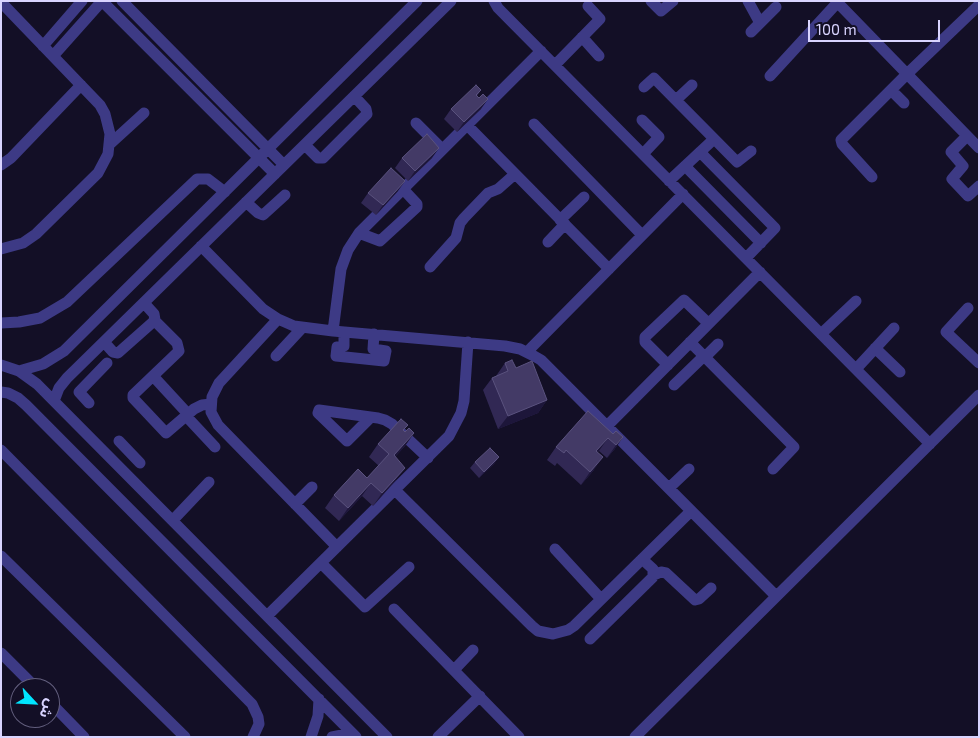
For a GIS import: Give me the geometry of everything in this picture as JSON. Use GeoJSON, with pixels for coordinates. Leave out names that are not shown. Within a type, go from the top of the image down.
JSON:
{"type":"FeatureCollection","features":[{"type":"Feature","properties":{"kind":"street"},"geometry":{"type":"LineString","coordinates":[[43,46],[82,1]]}},
{"type":"Feature","properties":{"kind":"street"},"geometry":{"type":"LineString","coordinates":[[53,56],[102,1],[275,174]]}},
{"type":"Feature","properties":{"kind":"street"},"geometry":{"type":"LineString","coordinates":[[122,1],[284,165]]}},
{"type":"Feature","properties":{"kind":"street"},"geometry":{"type":"LineString","coordinates":[[19,371],[43,364],[64,351],[417,1]]}},
{"type":"Feature","properties":{"kind":"street"},"geometry":{"type":"LineString","coordinates":[[54,401],[63,383],[451,1]]}},
{"type":"Feature","properties":{"kind":"street"},"geometry":{"type":"LineString","coordinates":[[485,1],[496,5],[930,444]]}},
{"type":"Feature","properties":{"kind":"street"},"geometry":{"type":"LineString","coordinates":[[651,1],[661,12],[673,1]]}},
{"type":"Feature","properties":{"kind":"street"},"geometry":{"type":"LineString","coordinates":[[748,1],[760,23]]}},
{"type":"Feature","properties":{"kind":"street"},"geometry":{"type":"LineString","coordinates":[[1,2],[100,105],[110,129],[110,144],[104,164],[98,173],[43,227],[23,243],[1,249]]}},
{"type":"Feature","properties":{"kind":"street"},"geometry":{"type":"LineString","coordinates":[[770,76],[837,2],[979,148]]}},
{"type":"Feature","properties":{"kind":"street"},"geometry":{"type":"LineString","coordinates":[[872,177],[841,142],[907,74],[979,5]]}},
{"type":"Feature","properties":{"kind":"street"},"geometry":{"type":"LineString","coordinates":[[555,65],[600,18],[588,6]]}},
{"type":"Feature","properties":{"kind":"street"},"geometry":{"type":"LineString","coordinates":[[751,32],[776,7]]}},
{"type":"Feature","properties":{"kind":"street"},"geometry":{"type":"LineString","coordinates":[[582,38],[599,56]]}},
{"type":"Feature","properties":{"kind":"street"},"geometry":{"type":"LineString","coordinates":[[374,334],[373,349],[386,351],[384,361],[336,356],[337,347],[344,346],[339,331],[341,269],[348,250],[359,233],[541,51]]}},
{"type":"Feature","properties":{"kind":"street"},"geometry":{"type":"LineString","coordinates":[[644,87],[654,78],[738,163],[750,151]]}},
{"type":"Feature","properties":{"kind":"street"},"geometry":{"type":"LineString","coordinates":[[676,100],[692,84]]}},
{"type":"Feature","properties":{"kind":"street"},"geometry":{"type":"LineString","coordinates":[[1,165],[11,158],[81,85]]}},
{"type":"Feature","properties":{"kind":"street"},"geometry":{"type":"LineString","coordinates":[[891,90],[904,104]]}},
{"type":"Feature","properties":{"kind":"street"},"geometry":{"type":"LineString","coordinates":[[304,145],[318,158],[323,158],[367,114],[366,109],[354,96]]}},
{"type":"Feature","properties":{"kind":"street"},"geometry":{"type":"LineString","coordinates":[[110,144],[144,113]]}},
{"type":"Feature","properties":{"kind":"street"},"geometry":{"type":"LineString","coordinates":[[642,120],[659,137],[643,154]]}},
{"type":"Feature","properties":{"kind":"street"},"geometry":{"type":"LineString","coordinates":[[416,122],[442,149]]}},
{"type":"Feature","properties":{"kind":"street"},"geometry":{"type":"LineString","coordinates":[[534,124],[642,235]]}},
{"type":"Feature","properties":{"kind":"street"},"geometry":{"type":"LineString","coordinates":[[467,125],[608,269]]}},
{"type":"Feature","properties":{"kind":"street"},"geometry":{"type":"LineString","coordinates":[[967,136],[951,152],[963,166],[952,180],[968,196],[979,186]]}},
{"type":"Feature","properties":{"kind":"street"},"geometry":{"type":"LineString","coordinates":[[669,181],[714,139]]}},
{"type":"Feature","properties":{"kind":"street"},"geometry":{"type":"LineString","coordinates":[[700,152],[774,227],[774,230],[746,258]]}},
{"type":"Feature","properties":{"kind":"street"},"geometry":{"type":"LineString","coordinates":[[685,166],[761,243]]}},
{"type":"Feature","properties":{"kind":"street"},"geometry":{"type":"LineString","coordinates":[[430,267],[456,238],[460,223],[464,218],[489,192],[499,188],[515,174]]}},
{"type":"Feature","properties":{"kind":"street"},"geometry":{"type":"LineString","coordinates":[[1,323],[40,318],[67,302],[196,179],[208,179],[225,192]]}},
{"type":"Feature","properties":{"kind":"street"},"geometry":{"type":"LineString","coordinates":[[359,233],[380,242],[416,207],[417,204],[403,189]]}},
{"type":"Feature","properties":{"kind":"street"},"geometry":{"type":"LineString","coordinates":[[527,352],[683,194]]}},
{"type":"Feature","properties":{"kind":"street"},"geometry":{"type":"LineString","coordinates":[[246,202],[263,215],[285,195]]}},
{"type":"Feature","properties":{"kind":"street"},"geometry":{"type":"LineString","coordinates":[[548,242],[562,222],[584,197]]}},
{"type":"Feature","properties":{"kind":"street"},"geometry":{"type":"LineString","coordinates":[[201,246],[263,309],[278,319],[302,328],[505,346],[527,352],[541,360],[776,596]]}},
{"type":"Feature","properties":{"kind":"street"},"geometry":{"type":"LineString","coordinates":[[607,426],[760,272]]}},
{"type":"Feature","properties":{"kind":"street"},"geometry":{"type":"LineString","coordinates":[[668,365],[644,342],[644,337],[684,300],[708,323]]}},
{"type":"Feature","properties":{"kind":"street"},"geometry":{"type":"LineString","coordinates":[[821,334],[856,301]]}},
{"type":"Feature","properties":{"kind":"street"},"geometry":{"type":"LineString","coordinates":[[144,303],[154,314],[154,320],[177,342],[179,348],[177,353],[133,398],[166,433],[197,406],[211,404]]}},
{"type":"Feature","properties":{"kind":"street"},"geometry":{"type":"LineString","coordinates":[[968,308],[946,332],[979,363]]}},
{"type":"Feature","properties":{"kind":"street"},"geometry":{"type":"LineString","coordinates":[[278,319],[219,383],[212,397],[211,412],[218,426],[337,547]]}},
{"type":"Feature","properties":{"kind":"street"},"geometry":{"type":"LineString","coordinates":[[104,342],[113,352],[118,353],[154,320]]}},
{"type":"Feature","properties":{"kind":"street"},"geometry":{"type":"LineString","coordinates":[[276,356],[302,328]]}},
{"type":"Feature","properties":{"kind":"street"},"geometry":{"type":"LineString","coordinates":[[856,369],[894,328]]}},
{"type":"Feature","properties":{"kind":"street"},"geometry":{"type":"LineString","coordinates":[[267,616],[449,436],[461,413],[464,401],[468,342]]}},
{"type":"Feature","properties":{"kind":"street"},"geometry":{"type":"LineString","coordinates":[[690,342],[794,447],[773,469]]}},
{"type":"Feature","properties":{"kind":"street"},"geometry":{"type":"LineString","coordinates":[[674,385],[718,344]]}},
{"type":"Feature","properties":{"kind":"street"},"geometry":{"type":"LineString","coordinates":[[875,348],[900,372]]}},
{"type":"Feature","properties":{"kind":"street"},"geometry":{"type":"LineString","coordinates":[[107,363],[79,391],[76,403],[117,465],[387,737]]}},
{"type":"Feature","properties":{"kind":"street"},"geometry":{"type":"LineString","coordinates":[[1,365],[19,371],[32,379],[54,401],[76,403]]}},
{"type":"Feature","properties":{"kind":"street"},"geometry":{"type":"LineString","coordinates":[[153,376],[215,447]]}},
{"type":"Feature","properties":{"kind":"street"},"geometry":{"type":"LineString","coordinates":[[1,392],[18,398],[26,405],[354,735]]}},
{"type":"Feature","properties":{"kind":"street"},"geometry":{"type":"LineString","coordinates":[[635,737],[979,395]]}},
{"type":"Feature","properties":{"kind":"street"},"geometry":{"type":"LineString","coordinates":[[371,417],[382,419],[392,424],[428,458]]}},
{"type":"Feature","properties":{"kind":"street"},"geometry":{"type":"LineString","coordinates":[[119,441],[140,463]]}},
{"type":"Feature","properties":{"kind":"street"},"geometry":{"type":"LineString","coordinates":[[1,450],[252,704],[259,724],[253,737]]}},
{"type":"Feature","properties":{"kind":"street"},"geometry":{"type":"LineString","coordinates":[[117,465],[130,452]]}},
{"type":"Feature","properties":{"kind":"street"},"geometry":{"type":"LineString","coordinates":[[669,488],[689,468]]}},
{"type":"Feature","properties":{"kind":"street"},"geometry":{"type":"LineString","coordinates":[[172,520],[209,482]]}},
{"type":"Feature","properties":{"kind":"street"},"geometry":{"type":"LineString","coordinates":[[295,504],[312,487]]}},
{"type":"Feature","properties":{"kind":"street"},"geometry":{"type":"LineString","coordinates":[[395,490],[529,623],[538,631],[553,634],[568,630],[691,511]]}},
{"type":"Feature","properties":{"kind":"street"},"geometry":{"type":"LineString","coordinates":[[170,550],[186,534]]}},
{"type":"Feature","properties":{"kind":"street"},"geometry":{"type":"LineString","coordinates":[[555,549],[601,599]]}},
{"type":"Feature","properties":{"kind":"street"},"geometry":{"type":"LineString","coordinates":[[1,556],[185,737]]}},
{"type":"Feature","properties":{"kind":"street"},"geometry":{"type":"LineString","coordinates":[[642,559],[653,569],[654,575]]}},
{"type":"Feature","properties":{"kind":"street"},"geometry":{"type":"LineString","coordinates":[[321,563],[366,607],[409,567]]}},
{"type":"Feature","properties":{"kind":"street"},"geometry":{"type":"LineString","coordinates":[[590,639],[654,575],[661,572],[666,573],[695,600],[699,600],[711,588]]}},
{"type":"Feature","properties":{"kind":"street"},"geometry":{"type":"LineString","coordinates":[[394,609],[519,737]]}},
{"type":"Feature","properties":{"kind":"street"},"geometry":{"type":"LineString","coordinates":[[454,670],[473,650]]}},
{"type":"Feature","properties":{"kind":"street"},"geometry":{"type":"LineString","coordinates":[[1,653],[26,678]]}},
{"type":"Feature","properties":{"kind":"street"},"geometry":{"type":"LineString","coordinates":[[438,737],[480,696]]}},
{"type":"Feature","properties":{"kind":"street"},"geometry":{"type":"LineString","coordinates":[[311,737],[318,716],[319,699]]}},
{"type":"Feature","properties":{"kind":"street"},"geometry":{"type":"LineString","coordinates":[[60,712],[84,737]]}},
{"type":"Feature","properties":{"kind":"street"},"geometry":{"type":"LineString","coordinates":[[332,737],[354,735]]}},
{"type":"Feature","properties":{"kind":"building"},"geometry":{"type":"Polygon","coordinates":[[[476,85],[481,90],[476,95],[479,98],[483,94],[488,99],[464,122],[451,109],[476,85]]]}},
{"type":"Feature","properties":{"kind":"building"},"geometry":{"type":"Polygon","coordinates":[[[427,134],[439,148],[415,171],[402,158],[427,134]]]}},
{"type":"Feature","properties":{"kind":"building"},"geometry":{"type":"Polygon","coordinates":[[[391,168],[405,181],[383,205],[368,193],[391,168]]]}},
{"type":"Feature","properties":{"kind":"building"},"geometry":{"type":"Polygon","coordinates":[[[512,360],[516,368],[532,361],[547,400],[508,416],[492,378],[508,371],[505,363],[512,360]]]}},
{"type":"Feature","properties":{"kind":"building"},"geometry":{"type":"Polygon","coordinates":[[[588,411],[613,434],[616,431],[623,437],[616,445],[608,438],[596,451],[603,457],[590,472],[566,450],[564,453],[556,447],[588,411]]]}},
{"type":"Feature","properties":{"kind":"building"},"geometry":{"type":"Polygon","coordinates":[[[401,419],[408,425],[403,430],[405,432],[409,428],[414,433],[394,455],[405,468],[382,493],[371,483],[348,508],[334,495],[358,469],[367,478],[389,454],[378,444],[401,419]]]}},
{"type":"Feature","properties":{"kind":"building"},"geometry":{"type":"Polygon","coordinates":[[[490,448],[499,457],[484,472],[475,462],[490,448]]]}}]}
